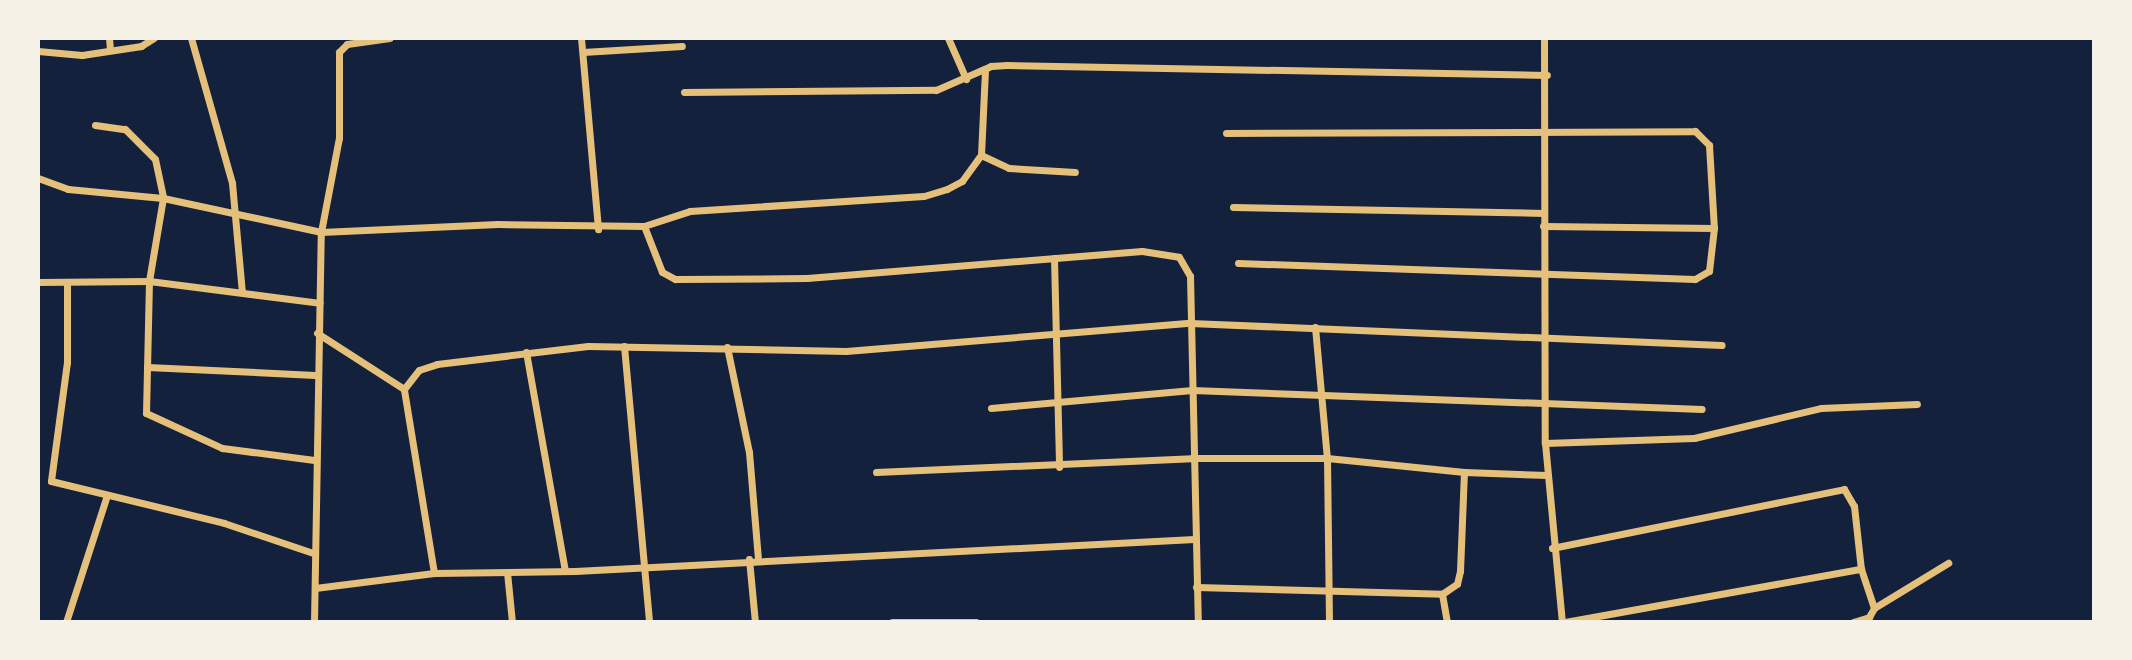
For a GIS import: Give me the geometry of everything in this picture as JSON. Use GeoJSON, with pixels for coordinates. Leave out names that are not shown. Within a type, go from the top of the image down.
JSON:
{"type":"FeatureCollection","features":[{"type":"Feature","properties":{"kind":"street"},"geometry":{"type":"LineString","coordinates":[[109,38],[110,50]]}},
{"type":"Feature","properties":{"kind":"street"},"geometry":{"type":"LineString","coordinates":[[38,51],[82,55],[141,46],[154,38]]}},
{"type":"Feature","properties":{"kind":"street"},"geometry":{"type":"LineString","coordinates":[[191,38],[237,211],[242,292]]}},
{"type":"Feature","properties":{"kind":"street"},"geometry":{"type":"LineString","coordinates":[[314,622],[315,375],[321,232],[339,138],[339,52],[347,44],[390,38]]}},
{"type":"Feature","properties":{"kind":"street"},"geometry":{"type":"LineString","coordinates":[[581,38],[598,229]]}},
{"type":"Feature","properties":{"kind":"street"},"geometry":{"type":"LineString","coordinates":[[948,38],[966,79]]}},
{"type":"Feature","properties":{"kind":"street"},"geometry":{"type":"LineString","coordinates":[[1544,38],[1547,75],[1543,226],[1545,443],[1552,548],[1563,622],[1861,569]]}},
{"type":"Feature","properties":{"kind":"street"},"geometry":{"type":"LineString","coordinates":[[583,52],[682,46]]}},
{"type":"Feature","properties":{"kind":"street"},"geometry":{"type":"LineString","coordinates":[[38,178],[68,189],[163,198],[237,211],[321,232],[498,224],[598,229],[644,226],[690,211],[924,196],[962,181],[981,155],[985,69]]}},
{"type":"Feature","properties":{"kind":"street"},"geometry":{"type":"LineString","coordinates":[[684,92],[936,90],[985,69],[1547,75]]}},
{"type":"Feature","properties":{"kind":"street"},"geometry":{"type":"LineString","coordinates":[[95,125],[125,129],[155,159],[163,198],[149,281],[146,413],[222,448],[314,460]]}},
{"type":"Feature","properties":{"kind":"street"},"geometry":{"type":"LineString","coordinates":[[1226,133],[1701,134],[1709,145],[1714,228],[1709,271],[1695,279],[1238,263]]}},
{"type":"Feature","properties":{"kind":"street"},"geometry":{"type":"LineString","coordinates":[[981,155],[1009,168],[1075,172]]}},
{"type":"Feature","properties":{"kind":"street"},"geometry":{"type":"LineString","coordinates":[[1233,207],[1544,213]]}},
{"type":"Feature","properties":{"kind":"street"},"geometry":{"type":"LineString","coordinates":[[644,226],[662,272],[675,279],[807,278],[1142,251],[1179,257],[1190,276],[1198,622]]}},
{"type":"Feature","properties":{"kind":"street"},"geometry":{"type":"LineString","coordinates":[[1543,226],[1714,228]]}},
{"type":"Feature","properties":{"kind":"street"},"geometry":{"type":"LineString","coordinates":[[1054,258],[1059,467]]}},
{"type":"Feature","properties":{"kind":"street"},"geometry":{"type":"LineString","coordinates":[[38,282],[149,281],[320,303]]}},
{"type":"Feature","properties":{"kind":"street"},"geometry":{"type":"LineString","coordinates":[[67,282],[67,362],[51,481],[224,523],[313,553]]}},
{"type":"Feature","properties":{"kind":"street"},"geometry":{"type":"LineString","coordinates":[[434,573],[404,389],[419,370],[437,364],[526,352],[624,346],[846,351],[1190,323],[1722,345]]}},
{"type":"Feature","properties":{"kind":"street"},"geometry":{"type":"LineString","coordinates":[[1315,327],[1327,458],[1329,622]]}},
{"type":"Feature","properties":{"kind":"street"},"geometry":{"type":"LineString","coordinates":[[317,333],[404,389]]}},
{"type":"Feature","properties":{"kind":"street"},"geometry":{"type":"LineString","coordinates":[[624,346],[649,622]]}},
{"type":"Feature","properties":{"kind":"street"},"geometry":{"type":"LineString","coordinates":[[727,347],[749,452],[755,622]]}},
{"type":"Feature","properties":{"kind":"street"},"geometry":{"type":"LineString","coordinates":[[526,352],[565,571]]}},
{"type":"Feature","properties":{"kind":"street"},"geometry":{"type":"LineString","coordinates":[[147,367],[315,375]]}},
{"type":"Feature","properties":{"kind":"street"},"geometry":{"type":"LineString","coordinates":[[991,408],[1192,390],[1702,409]]}},
{"type":"Feature","properties":{"kind":"street"},"geometry":{"type":"LineString","coordinates":[[1545,443],[1694,438],[1821,408],[1917,404]]}},
{"type":"Feature","properties":{"kind":"street"},"geometry":{"type":"LineString","coordinates":[[876,472],[1059,467],[1192,458],[1327,458],[1464,472],[1547,475]]}},
{"type":"Feature","properties":{"kind":"street"},"geometry":{"type":"LineString","coordinates":[[1196,587],[1442,594],[1457,584],[1460,571],[1464,472]]}},
{"type":"Feature","properties":{"kind":"street"},"geometry":{"type":"LineString","coordinates":[[1552,548],[1831,488],[1851,495],[1861,569],[1874,608]]}},
{"type":"Feature","properties":{"kind":"street"},"geometry":{"type":"LineString","coordinates":[[66,622],[107,495]]}},
{"type":"Feature","properties":{"kind":"street"},"geometry":{"type":"LineString","coordinates":[[315,588],[434,573],[565,571],[1194,539]]}},
{"type":"Feature","properties":{"kind":"street"},"geometry":{"type":"LineString","coordinates":[[1853,622],[1867,620],[1874,608],[1948,563]]}},
{"type":"Feature","properties":{"kind":"street"},"geometry":{"type":"LineString","coordinates":[[507,572],[512,622]]}},
{"type":"Feature","properties":{"kind":"street"},"geometry":{"type":"LineString","coordinates":[[1442,594],[1447,622]]}},
{"type":"Feature","properties":{"kind":"street"},"geometry":{"type":"LineString","coordinates":[[892,622],[976,622]]}}]}
